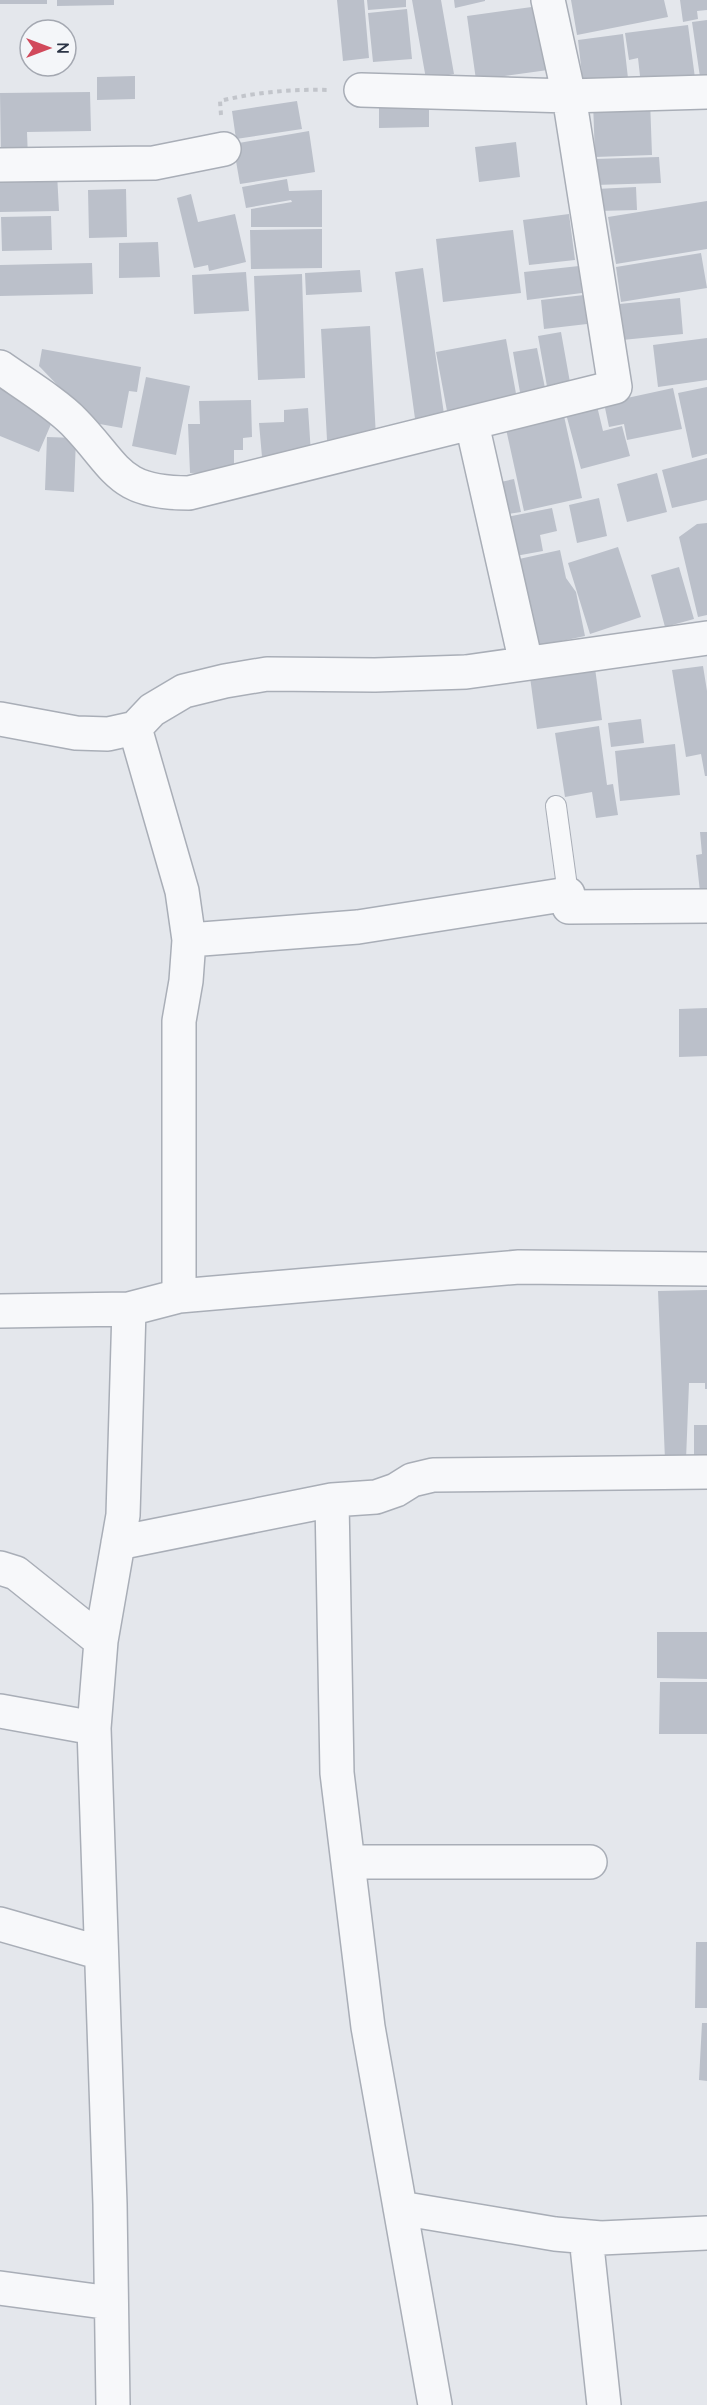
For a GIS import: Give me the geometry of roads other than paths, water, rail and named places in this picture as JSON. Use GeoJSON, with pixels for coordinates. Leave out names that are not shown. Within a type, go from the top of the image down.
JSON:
{"type":"FeatureCollection","features":[{"type":"Feature","properties":{"kind":"street"},"geometry":{"type":"LineString","coordinates":[[0,367],[73,420],[115,471],[129,482],[145,489],[166,493],[189,493],[615,387],[569,96],[548,0]]}},
{"type":"Feature","properties":{"kind":"street"},"geometry":{"type":"LineString","coordinates":[[361,90],[569,96],[707,92]]}},
{"type":"Feature","properties":{"kind":"street"},"geometry":{"type":"LineString","coordinates":[[0,165],[154,163],[224,149]]}},
{"type":"Feature","properties":{"kind":"street"},"geometry":{"type":"LineString","coordinates":[[472,424],[526,663]]}},
{"type":"Feature","properties":{"kind":"street"},"geometry":{"type":"LineString","coordinates":[[0,719],[76,734],[108,734],[135,728],[152,710],[184,691],[267,674],[375,675],[466,672],[707,638]]}},
{"type":"Feature","properties":{"kind":"street"},"geometry":{"type":"LineString","coordinates":[[135,728],[182,891],[189,940],[186,981],[179,1021],[179,1296]]}},
{"type":"Feature","properties":{"kind":"street"},"geometry":{"type":"LineString","coordinates":[[189,940],[358,927],[568,894],[569,906],[707,906]]}},
{"type":"Feature","properties":{"kind":"street"},"geometry":{"type":"LineString","coordinates":[[0,1311],[129,1309],[179,1296],[519,1267],[707,1269]]}},
{"type":"Feature","properties":{"kind":"street"},"geometry":{"type":"LineString","coordinates":[[113,2405],[94,1728],[100,1641],[123,1515],[129,1309]]}},
{"type":"Feature","properties":{"kind":"street"},"geometry":{"type":"LineString","coordinates":[[118,1543],[332,1500],[376,1497],[396,1490],[412,1480],[433,1475],[707,1472]]}},
{"type":"Feature","properties":{"kind":"street"},"geometry":{"type":"LineString","coordinates":[[332,1500],[337,1773],[368,2027],[435,2405]]}},
{"type":"Feature","properties":{"kind":"street"},"geometry":{"type":"LineString","coordinates":[[0,1568],[16,1573],[100,1641]]}},
{"type":"Feature","properties":{"kind":"street"},"geometry":{"type":"LineString","coordinates":[[0,1711],[94,1728]]}},
{"type":"Feature","properties":{"kind":"street"},"geometry":{"type":"LineString","coordinates":[[348,1862],[590,1862]]}},
{"type":"Feature","properties":{"kind":"street"},"geometry":{"type":"LineString","coordinates":[[0,1924],[101,1953]]}},
{"type":"Feature","properties":{"kind":"street"},"geometry":{"type":"LineString","coordinates":[[400,2208],[555,2234],[586,2236],[707,2233]]}},
{"type":"Feature","properties":{"kind":"street"},"geometry":{"type":"LineString","coordinates":[[586,2236],[604,2405]]}},
{"type":"Feature","properties":{"kind":"street"},"geometry":{"type":"LineString","coordinates":[[0,2288],[111,2303]]}},
{"type":"Feature","properties":{"kind":"lane"},"geometry":{"type":"LineString","coordinates":[[556,806],[568,894]]}}]}
